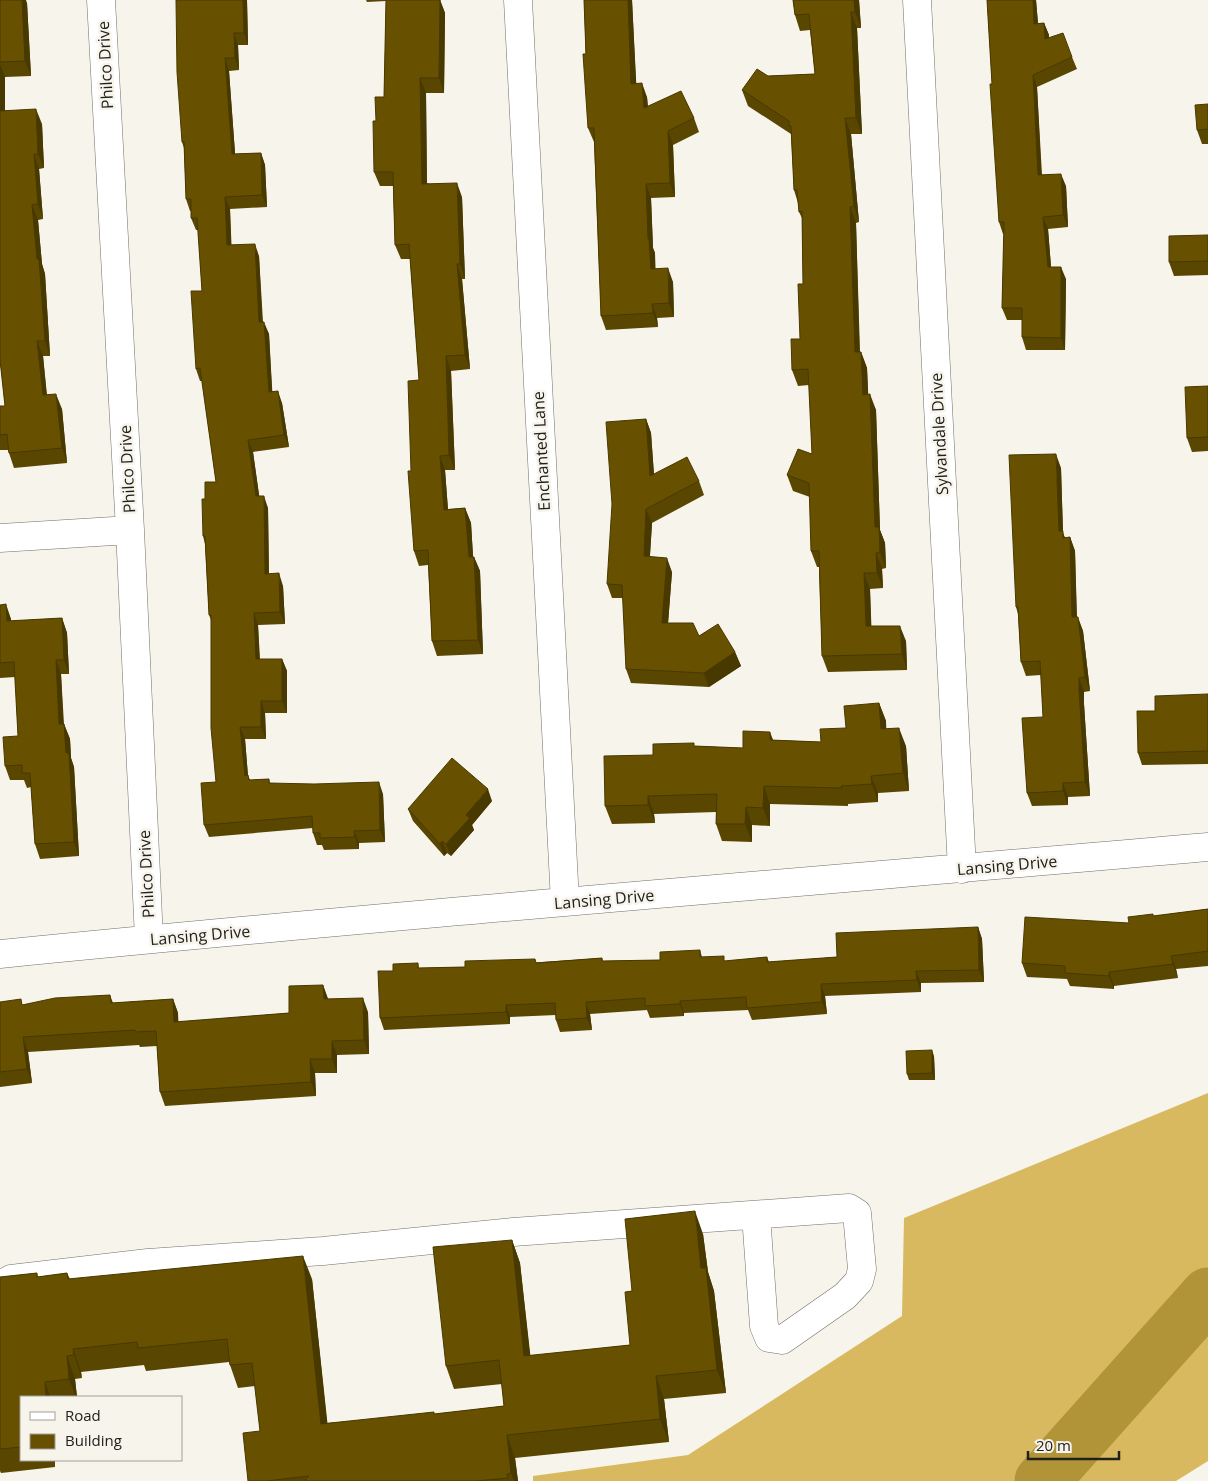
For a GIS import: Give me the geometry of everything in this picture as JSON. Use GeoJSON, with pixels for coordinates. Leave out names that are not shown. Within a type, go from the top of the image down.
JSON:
{"type":"FeatureCollection","features":[{"type":"Feature","properties":{"kind":"street","name":"Philco Drive"},"geometry":{"type":"LineString","coordinates":[[101,0],[130,530],[149,939]]}},
{"type":"Feature","properties":{"kind":"street","name":"Enchanted Lane"},"geometry":{"type":"LineString","coordinates":[[518,0],[564,902]]}},
{"type":"Feature","properties":{"kind":"street","name":"Sylvandale Drive"},"geometry":{"type":"LineString","coordinates":[[917,0],[962,869]]}},
{"type":"Feature","properties":{"kind":"street"},"geometry":{"type":"LineString","coordinates":[[0,538],[130,530]]}},
{"type":"Feature","properties":{"kind":"street","name":"Lansing Drive"},"geometry":{"type":"LineString","coordinates":[[0,954],[564,902],[1208,847]]}},
{"type":"Feature","properties":{"kind":"street"},"geometry":{"type":"LineString","coordinates":[[0,1285],[11,1279],[148,1263],[323,1252],[513,1232],[849,1208],[857,1213],[862,1269],[859,1281],[845,1296],[782,1340],[769,1338],[764,1326],[756,1215]]}},
{"type":"Feature","properties":{"kind":"shaded area"},"geometry":{"type":"Polygon","coordinates":[[[1208,1093],[1208,1461],[1176,1481],[533,1481],[533,1476],[688,1455],[902,1316],[904,1218],[1208,1093]]]}},
{"type":"Feature","properties":{"kind":"building"},"geometry":{"type":"Polygon","coordinates":[[[0,0],[22,0],[25,61],[0,62],[0,0]]]}},
{"type":"Feature","properties":{"kind":"building"},"geometry":{"type":"Polygon","coordinates":[[[176,0],[243,0],[244,33],[234,33],[235,58],[225,58],[232,154],[261,153],[262,195],[225,197],[227,245],[255,244],[259,322],[264,322],[269,392],[278,391],[284,435],[248,440],[256,496],[264,496],[265,574],[279,573],[280,612],[254,613],[256,659],[282,659],[282,701],[261,701],[261,727],[240,727],[245,776],[248,775],[249,780],[269,779],[269,783],[379,782],[380,830],[354,831],[355,837],[320,838],[320,833],[313,833],[312,816],[204,825],[201,783],[216,782],[211,728],[211,615],[209,615],[202,499],[205,499],[205,482],[216,482],[200,368],[196,369],[191,291],[202,291],[197,218],[191,218],[191,199],[186,199],[184,142],[182,142],[177,72],[176,0]]]}},
{"type":"Feature","properties":{"kind":"building"},"geometry":{"type":"Polygon","coordinates":[[[386,0],[440,0],[439,78],[420,78],[422,184],[457,183],[460,264],[457,264],[465,355],[446,356],[449,455],[440,456],[444,510],[465,508],[469,557],[474,557],[478,640],[432,641],[428,550],[414,551],[408,471],[411,471],[408,381],[419,380],[409,244],[395,245],[393,172],[374,172],[373,121],[376,121],[375,97],[384,97],[386,0]]]}},
{"type":"Feature","properties":{"kind":"building"},"geometry":{"type":"Polygon","coordinates":[[[584,0],[628,0],[631,84],[642,83],[644,108],[681,91],[694,118],[668,131],[670,183],[646,184],[651,269],[668,268],[669,303],[652,304],[653,313],[601,316],[594,128],[588,128],[583,54],[586,54],[584,0]]]}},
{"type":"Feature","properties":{"kind":"building"},"geometry":{"type":"Polygon","coordinates":[[[793,0],[854,0],[855,12],[851,12],[856,118],[845,118],[854,206],[850,207],[855,352],[861,352],[863,395],[870,394],[875,527],[879,527],[880,552],[876,553],[877,573],[864,573],[866,626],[900,626],[902,654],[822,656],[819,551],[811,551],[809,483],[787,475],[798,449],[812,454],[808,369],[792,370],[791,339],[800,339],[798,284],[803,284],[802,211],[799,212],[797,190],[794,190],[791,126],[789,126],[789,121],[742,90],[757,69],[768,76],[815,74],[809,14],[795,15],[793,0]]]}},
{"type":"Feature","properties":{"kind":"building"},"geometry":{"type":"Polygon","coordinates":[[[987,0],[1033,0],[1034,24],[1044,23],[1045,39],[1063,33],[1072,57],[1033,75],[1038,175],[1061,174],[1063,215],[1043,217],[1048,267],[1061,267],[1061,338],[1022,337],[1022,308],[1002,308],[1004,222],[999,222],[990,84],[992,84],[987,0]]]}},
{"type":"Feature","properties":{"kind":"building"},"geometry":{"type":"Polygon","coordinates":[[[1208,104],[1208,129],[1197,130],[1195,105],[1208,104]]]}},
{"type":"Feature","properties":{"kind":"building"},"geometry":{"type":"Polygon","coordinates":[[[36,109],[38,154],[34,154],[38,204],[32,205],[37,259],[39,259],[45,341],[37,341],[43,395],[56,394],[62,448],[9,453],[7,434],[0,435],[0,406],[5,406],[0,360],[0,111],[36,109]]]}},
{"type":"Feature","properties":{"kind":"building"},"geometry":{"type":"Polygon","coordinates":[[[1208,235],[1208,261],[1169,262],[1169,236],[1208,235]]]}},
{"type":"Feature","properties":{"kind":"building"},"geometry":{"type":"Polygon","coordinates":[[[1208,386],[1208,437],[1187,438],[1185,387],[1208,386]]]}},
{"type":"Feature","properties":{"kind":"building"},"geometry":{"type":"Polygon","coordinates":[[[646,419],[650,476],[687,457],[699,481],[646,509],[644,556],[667,558],[662,623],[693,623],[699,636],[718,624],[735,652],[704,673],[626,669],[622,585],[607,584],[612,504],[606,422],[646,419]]]}},
{"type":"Feature","properties":{"kind":"building"},"geometry":{"type":"Polygon","coordinates":[[[1056,454],[1059,531],[1063,531],[1063,538],[1070,537],[1072,617],[1078,617],[1085,677],[1079,678],[1079,690],[1085,782],[1063,783],[1063,791],[1027,793],[1022,718],[1043,717],[1040,661],[1021,662],[1018,607],[1016,607],[1009,455],[1056,454]]]}},
{"type":"Feature","properties":{"kind":"building"},"geometry":{"type":"Polygon","coordinates":[[[6,604],[7,621],[62,618],[64,660],[56,660],[59,724],[64,724],[66,753],[69,753],[74,842],[35,844],[30,773],[22,773],[22,765],[5,766],[3,737],[18,736],[14,662],[0,663],[0,605],[6,604]]]}},
{"type":"Feature","properties":{"kind":"building"},"geometry":{"type":"Polygon","coordinates":[[[1208,694],[1208,751],[1138,753],[1137,711],[1155,711],[1155,696],[1208,694]]]}},
{"type":"Feature","properties":{"kind":"building"},"geometry":{"type":"Polygon","coordinates":[[[879,703],[881,729],[899,728],[903,773],[871,776],[872,784],[841,786],[842,788],[764,786],[763,808],[746,807],[745,824],[716,824],[717,794],[648,796],[648,805],[605,806],[604,756],[653,755],[653,744],[694,743],[694,746],[743,748],[743,731],[770,732],[770,740],[821,742],[820,729],[846,728],[844,706],[879,703]]]}},
{"type":"Feature","properties":{"kind":"building"},"geometry":{"type":"Polygon","coordinates":[[[452,758],[488,789],[466,815],[470,818],[446,844],[442,841],[440,844],[408,809],[452,758]]]}},
{"type":"Feature","properties":{"kind":"building"},"geometry":{"type":"Polygon","coordinates":[[[1208,909],[1208,951],[1171,956],[1173,964],[1109,972],[1109,976],[1065,973],[1065,966],[1022,963],[1025,917],[1129,923],[1128,917],[1208,909]]]}},
{"type":"Feature","properties":{"kind":"building"},"geometry":{"type":"Polygon","coordinates":[[[978,927],[979,970],[916,971],[917,980],[821,984],[822,1002],[747,1008],[746,997],[680,1001],[680,1004],[645,1006],[645,998],[586,1002],[587,1018],[556,1020],[555,1003],[506,1005],[506,1012],[380,1018],[378,971],[393,971],[393,964],[418,963],[418,968],[465,967],[465,961],[535,959],[536,963],[602,958],[602,961],[660,960],[660,952],[700,950],[700,957],[724,956],[724,961],[767,957],[767,962],[837,957],[836,933],[978,927]]]}},
{"type":"Feature","properties":{"kind":"building"},"geometry":{"type":"Polygon","coordinates":[[[323,985],[324,999],[363,998],[364,1040],[332,1041],[332,1059],[310,1059],[311,1082],[160,1092],[156,1031],[135,1032],[135,1030],[23,1037],[27,1069],[0,1072],[0,1002],[21,999],[22,1005],[55,998],[110,995],[111,1003],[173,999],[174,1022],[289,1013],[289,986],[323,985]]]}},
{"type":"Feature","properties":{"kind":"building"},"geometry":{"type":"Polygon","coordinates":[[[932,1050],[932,1073],[907,1074],[906,1051],[932,1050]]]}},
{"type":"Feature","properties":{"kind":"building"},"geometry":{"type":"Polygon","coordinates":[[[695,1211],[701,1268],[706,1268],[717,1370],[656,1376],[660,1419],[507,1435],[511,1473],[507,1474],[508,1478],[476,1481],[304,1481],[309,1476],[248,1481],[243,1433],[260,1431],[252,1363],[230,1365],[227,1339],[138,1348],[137,1342],[73,1349],[74,1355],[67,1356],[69,1379],[45,1382],[46,1396],[20,1396],[20,1447],[0,1449],[0,1277],[37,1273],[37,1277],[67,1273],[68,1279],[303,1256],[321,1424],[434,1412],[434,1414],[504,1406],[499,1360],[446,1366],[433,1247],[512,1240],[524,1356],[630,1345],[625,1292],[632,1291],[625,1219],[695,1211]]]}},
{"type":"Feature","properties":{"kind":"waterway"},"geometry":{"type":"LineString","coordinates":[[1042,1481],[1208,1295]]}}]}
